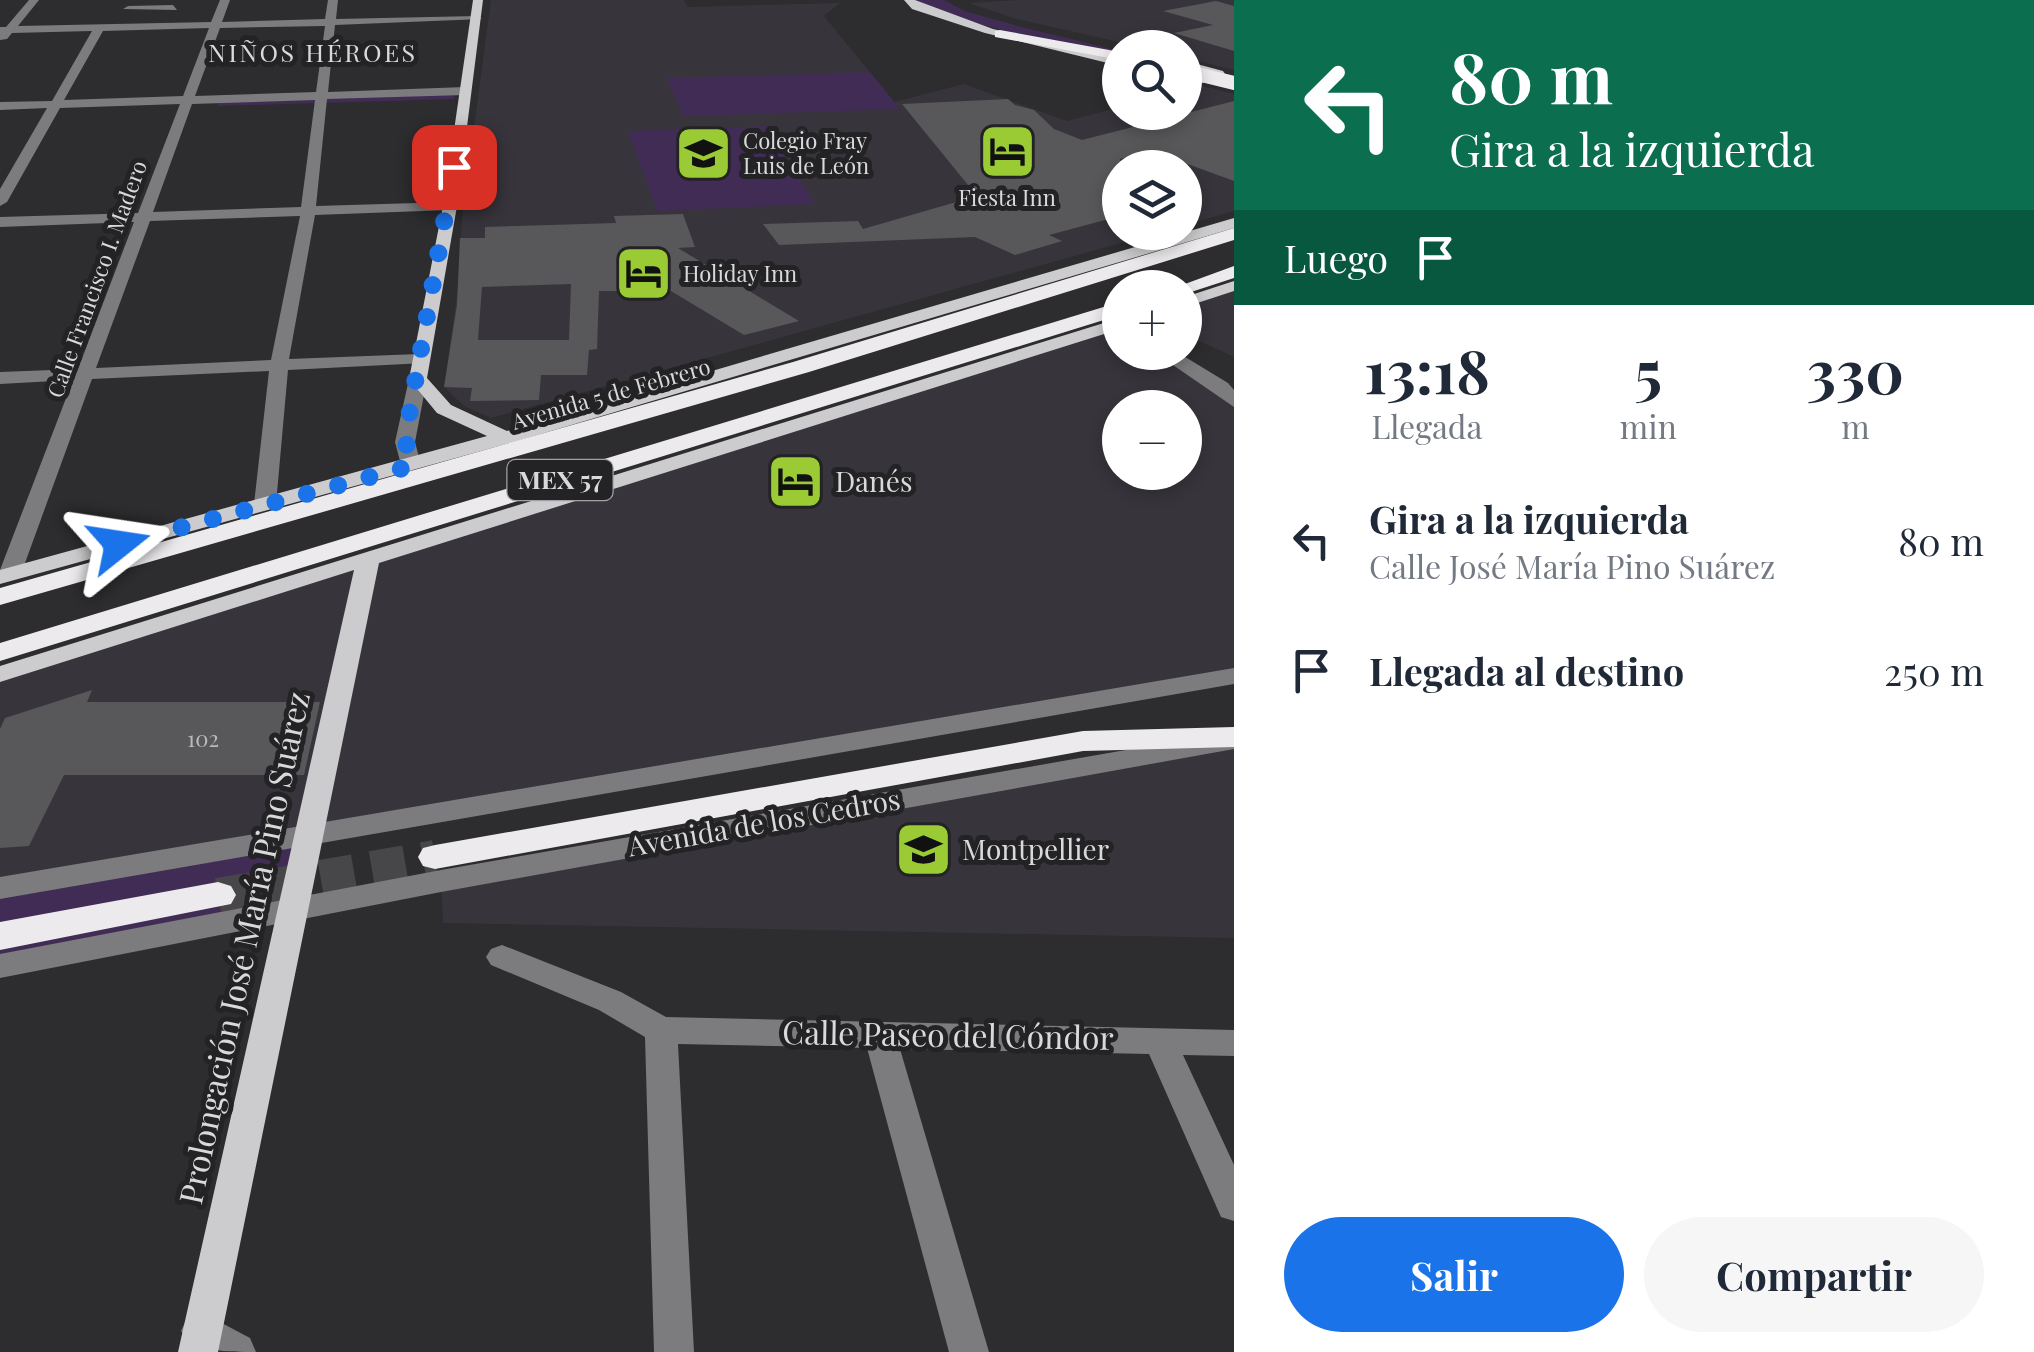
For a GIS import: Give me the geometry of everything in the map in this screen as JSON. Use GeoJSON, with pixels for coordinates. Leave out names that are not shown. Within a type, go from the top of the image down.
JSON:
{"type":"FeatureCollection","features":[{"type":"Feature","properties":{"kind":"highway"},"geometry":{"type":"LineString","coordinates":[[1000,34],[1102,54]]}},
{"type":"Feature","properties":{"kind":"highway"},"geometry":{"type":"LineString","coordinates":[[1202,76],[1234,87]]}},
{"type":"Feature","properties":{"kind":"highway","name":"Avenida 5 de Febrero"},"geometry":{"type":"LineString","coordinates":[[2,583],[801,367],[1234,229]]}},
{"type":"Feature","properties":{"kind":"highway"},"geometry":{"type":"LineString","coordinates":[[1202,282],[1234,272]]}},
{"type":"Feature","properties":{"kind":"highway"},"geometry":{"type":"LineString","coordinates":[[925,330],[977,301]]}},
{"type":"Feature","properties":{"kind":"highway","name":"MEX 57"},"geometry":{"type":"LineString","coordinates":[[0,652],[959,357],[1102,325]]}},
{"type":"Feature","properties":{"kind":"highway"},"geometry":{"type":"LineString","coordinates":[[705,380],[801,367]]}},
{"type":"Feature","properties":{"kind":"highway"},"geometry":{"type":"LineString","coordinates":[[724,446],[823,399]]}},
{"type":"Feature","properties":{"kind":"highway"},"geometry":{"type":"LineString","coordinates":[[434,857],[1083,741],[1234,738]]}},
{"type":"Feature","properties":{"kind":"highway"},"geometry":{"type":"LineString","coordinates":[[0,936],[218,894]]}},
{"type":"Feature","properties":{"kind":"main road"},"geometry":{"type":"LineString","coordinates":[[478,0],[450,206],[418,369],[444,409],[506,438]]}},
{"type":"Feature","properties":{"kind":"main road"},"geometry":{"type":"LineString","coordinates":[[909,0],[916,8],[1000,34]]}},
{"type":"Feature","properties":{"kind":"main road"},"geometry":{"type":"LineString","coordinates":[[1011,22],[1102,44]]}},
{"type":"Feature","properties":{"kind":"main road"},"geometry":{"type":"LineString","coordinates":[[1202,72],[1234,75]]}},
{"type":"Feature","properties":{"kind":"main road"},"geometry":{"type":"LineString","coordinates":[[1128,256],[1234,229]]}},
{"type":"Feature","properties":{"kind":"main road","name":"Avenida 5 de Febrero"},"geometry":{"type":"LineString","coordinates":[[2,583],[1128,256],[1234,229]]}},
{"type":"Feature","properties":{"kind":"main road"},"geometry":{"type":"LineString","coordinates":[[1202,296],[1234,286]]}},
{"type":"Feature","properties":{"kind":"main road"},"geometry":{"type":"LineString","coordinates":[[0,674],[1102,326]]}},
{"type":"Feature","properties":{"kind":"main road"},"geometry":{"type":"LineString","coordinates":[[2,583],[408,471],[506,438]]}},
{"type":"Feature","properties":{"kind":"main road","name":"Prolongación José María Pino Suárez"},"geometry":{"type":"LineString","coordinates":[[200,1341],[368,560]]}},
{"type":"Feature","properties":{"kind":"street"},"geometry":{"type":"LineString","coordinates":[[0,41],[4,30],[34,0]]}},
{"type":"Feature","properties":{"kind":"street"},"geometry":{"type":"LineString","coordinates":[[265,504],[279,364],[308,211],[333,0]]}},
{"type":"Feature","properties":{"kind":"street"},"geometry":{"type":"LineString","coordinates":[[204,7],[224,3]]}},
{"type":"Feature","properties":{"kind":"street","name":"Calle Francisco I. Madero"},"geometry":{"type":"LineString","coordinates":[[2,583],[147,217],[184,104],[224,3]]}},
{"type":"Feature","properties":{"kind":"street"},"geometry":{"type":"LineString","coordinates":[[128,9],[185,7]]}},
{"type":"Feature","properties":{"kind":"street"},"geometry":{"type":"LineString","coordinates":[[4,30],[477,19]]}},
{"type":"Feature","properties":{"kind":"street"},"geometry":{"type":"LineString","coordinates":[[0,202],[100,27]]}},
{"type":"Feature","properties":{"kind":"street"},"geometry":{"type":"LineString","coordinates":[[0,106],[55,108],[463,96]]}},
{"type":"Feature","properties":{"kind":"street"},"geometry":{"type":"LineString","coordinates":[[0,114],[55,108]]}},
{"type":"Feature","properties":{"kind":"street"},"geometry":{"type":"LineString","coordinates":[[0,222],[450,206]]}},
{"type":"Feature","properties":{"kind":"street"},"geometry":{"type":"LineString","coordinates":[[0,378],[279,364],[418,369],[406,442],[411,466]]}},
{"type":"Feature","properties":{"kind":"street"},"geometry":{"type":"LineString","coordinates":[[1194,370],[1230,392]]}},
{"type":"Feature","properties":{"kind":"street"},"geometry":{"type":"LineString","coordinates":[[0,888],[1234,676]]}},
{"type":"Feature","properties":{"kind":"street","name":"Avenida de los Cedros"},"geometry":{"type":"LineString","coordinates":[[0,966],[1234,738]]}},
{"type":"Feature","properties":{"kind":"street"},"geometry":{"type":"LineString","coordinates":[[502,957],[582,989],[661,1030],[674,1352]]}},
{"type":"Feature","properties":{"kind":"street","name":"Calle Paseo del Cóndor"},"geometry":{"type":"LineString","coordinates":[[661,1030],[1234,1043]]}},
{"type":"Feature","properties":{"kind":"street"},"geometry":{"type":"LineString","coordinates":[[880,1035],[969,1352]]}},
{"type":"Feature","properties":{"kind":"street"},"geometry":{"type":"LineString","coordinates":[[1160,1042],[1234,1204]]}},
{"type":"Feature","properties":{"kind":"street"},"geometry":{"type":"LineString","coordinates":[[200,1341],[236,1352]]}},
{"type":"Feature","properties":{"kind":"shaded area"},"geometry":{"type":"Polygon","coordinates":[[[491,0],[684,0],[688,7],[840,3],[824,16],[894,102],[964,84],[1067,121],[1102,112],[1102,130],[1202,130],[1202,86],[1234,94],[1234,211],[1202,220],[1202,150],[1102,150],[1102,248],[491,418],[464,406],[444,387],[458,287],[462,217],[491,0]]]}},
{"type":"Feature","properties":{"kind":"shaded area"},"geometry":{"type":"Polygon","coordinates":[[[912,0],[944,0],[965,11],[1102,47],[1102,55],[975,23],[912,0]]]}},
{"type":"Feature","properties":{"kind":"shaded area"},"geometry":{"type":"Polygon","coordinates":[[[1234,0],[1234,70],[1202,62],[1202,30],[1102,30],[1102,38],[1013,18],[969,3],[1234,0]]]}},
{"type":"Feature","properties":{"kind":"shaded area"},"geometry":{"type":"Polygon","coordinates":[[[870,72],[900,109],[683,116],[667,78],[870,72]]]}},
{"type":"Feature","properties":{"kind":"shaded area"},"geometry":{"type":"Polygon","coordinates":[[[455,90],[454,99],[217,106],[221,98],[455,90]]]}},
{"type":"Feature","properties":{"kind":"shaded area"},"geometry":{"type":"Polygon","coordinates":[[[769,126],[815,204],[657,211],[628,131],[769,126]]]}},
{"type":"Feature","properties":{"kind":"shaded area"},"geometry":{"type":"Polygon","coordinates":[[[1234,286],[1234,357],[1202,342],[1202,296],[1234,286]]]}},
{"type":"Feature","properties":{"kind":"shaded area"},"geometry":{"type":"Polygon","coordinates":[[[1102,333],[1102,370],[1188,370],[1234,401],[1234,676],[0,888],[0,674],[1102,333]]]}},
{"type":"Feature","properties":{"kind":"shaded area","name":"Montpellier"},"geometry":{"type":"Polygon","coordinates":[[[1234,740],[1234,938],[443,923],[441,881],[1234,740]]]}},
{"type":"Feature","properties":{"kind":"shaded area"},"geometry":{"type":"Polygon","coordinates":[[[307,833],[293,909],[0,966],[0,888],[307,833]]]}},
{"type":"Feature","properties":{"kind":"building"},"geometry":{"type":"Polygon","coordinates":[[[1216,1],[1234,6],[1234,51],[1202,41],[1202,30],[1189,30],[1213,25],[1163,11],[1216,1]]]}},
{"type":"Feature","properties":{"kind":"building"},"geometry":{"type":"Polygon","coordinates":[[[1008,99],[1034,110],[1054,129],[1082,140],[1121,130],[1202,130],[1202,109],[1234,101],[1234,181],[1202,169],[1202,150],[1102,150],[1102,221],[1049,235],[1062,241],[1015,255],[975,237],[779,245],[763,224],[858,221],[863,229],[977,196],[902,104],[1008,99]]]}},
{"type":"Feature","properties":{"kind":"building"},"geometry":{"type":"Polygon","coordinates":[[[683,214],[695,247],[678,248],[799,321],[744,335],[671,291],[599,291],[597,349],[589,350],[587,375],[541,375],[539,400],[470,401],[472,388],[444,387],[457,305],[460,238],[485,238],[485,227],[616,223],[614,216],[683,214]],[[571,284],[482,287],[478,340],[569,340],[571,284]]]}},
{"type":"Feature","properties":{"kind":"building"},"geometry":{"type":"Polygon","coordinates":[[[92,690],[87,702],[320,702],[304,775],[64,775],[29,846],[0,848],[0,729],[5,718],[92,690]]]}},
{"type":"Feature","properties":{"kind":"tunnel"},"geometry":{"type":"LineString","coordinates":[[218,895],[435,857]]}},
{"type":"Feature","properties":{"kind":"place","name":"Fiesta Inn"},"geometry":{"type":"Point","coordinates":[1007,151]}},
{"type":"Feature","properties":{"kind":"place","name":"Colegio Fray Luis de León"},"geometry":{"type":"Point","coordinates":[704,154]}},
{"type":"Feature","properties":{"kind":"place","name":"Holiday Inn"},"geometry":{"type":"Point","coordinates":[644,274]}},
{"type":"Feature","properties":{"kind":"place","name":"Danés"},"geometry":{"type":"Point","coordinates":[796,482]}},
{"type":"Feature","properties":{"kind":"place","name":"Montpellier"},"geometry":{"type":"Point","coordinates":[923,850]}},
{"type":"Feature","properties":{"kind":"district","name":"NIÑOS HÉROES"},"geometry":{"type":"Point","coordinates":[313,53]}},
{"type":"Feature","properties":{"kind":"route"},"geometry":{"type":"LineString","coordinates":[[119,544],[411,466],[406,442],[410,410],[450,206],[454,167]]}}]}
